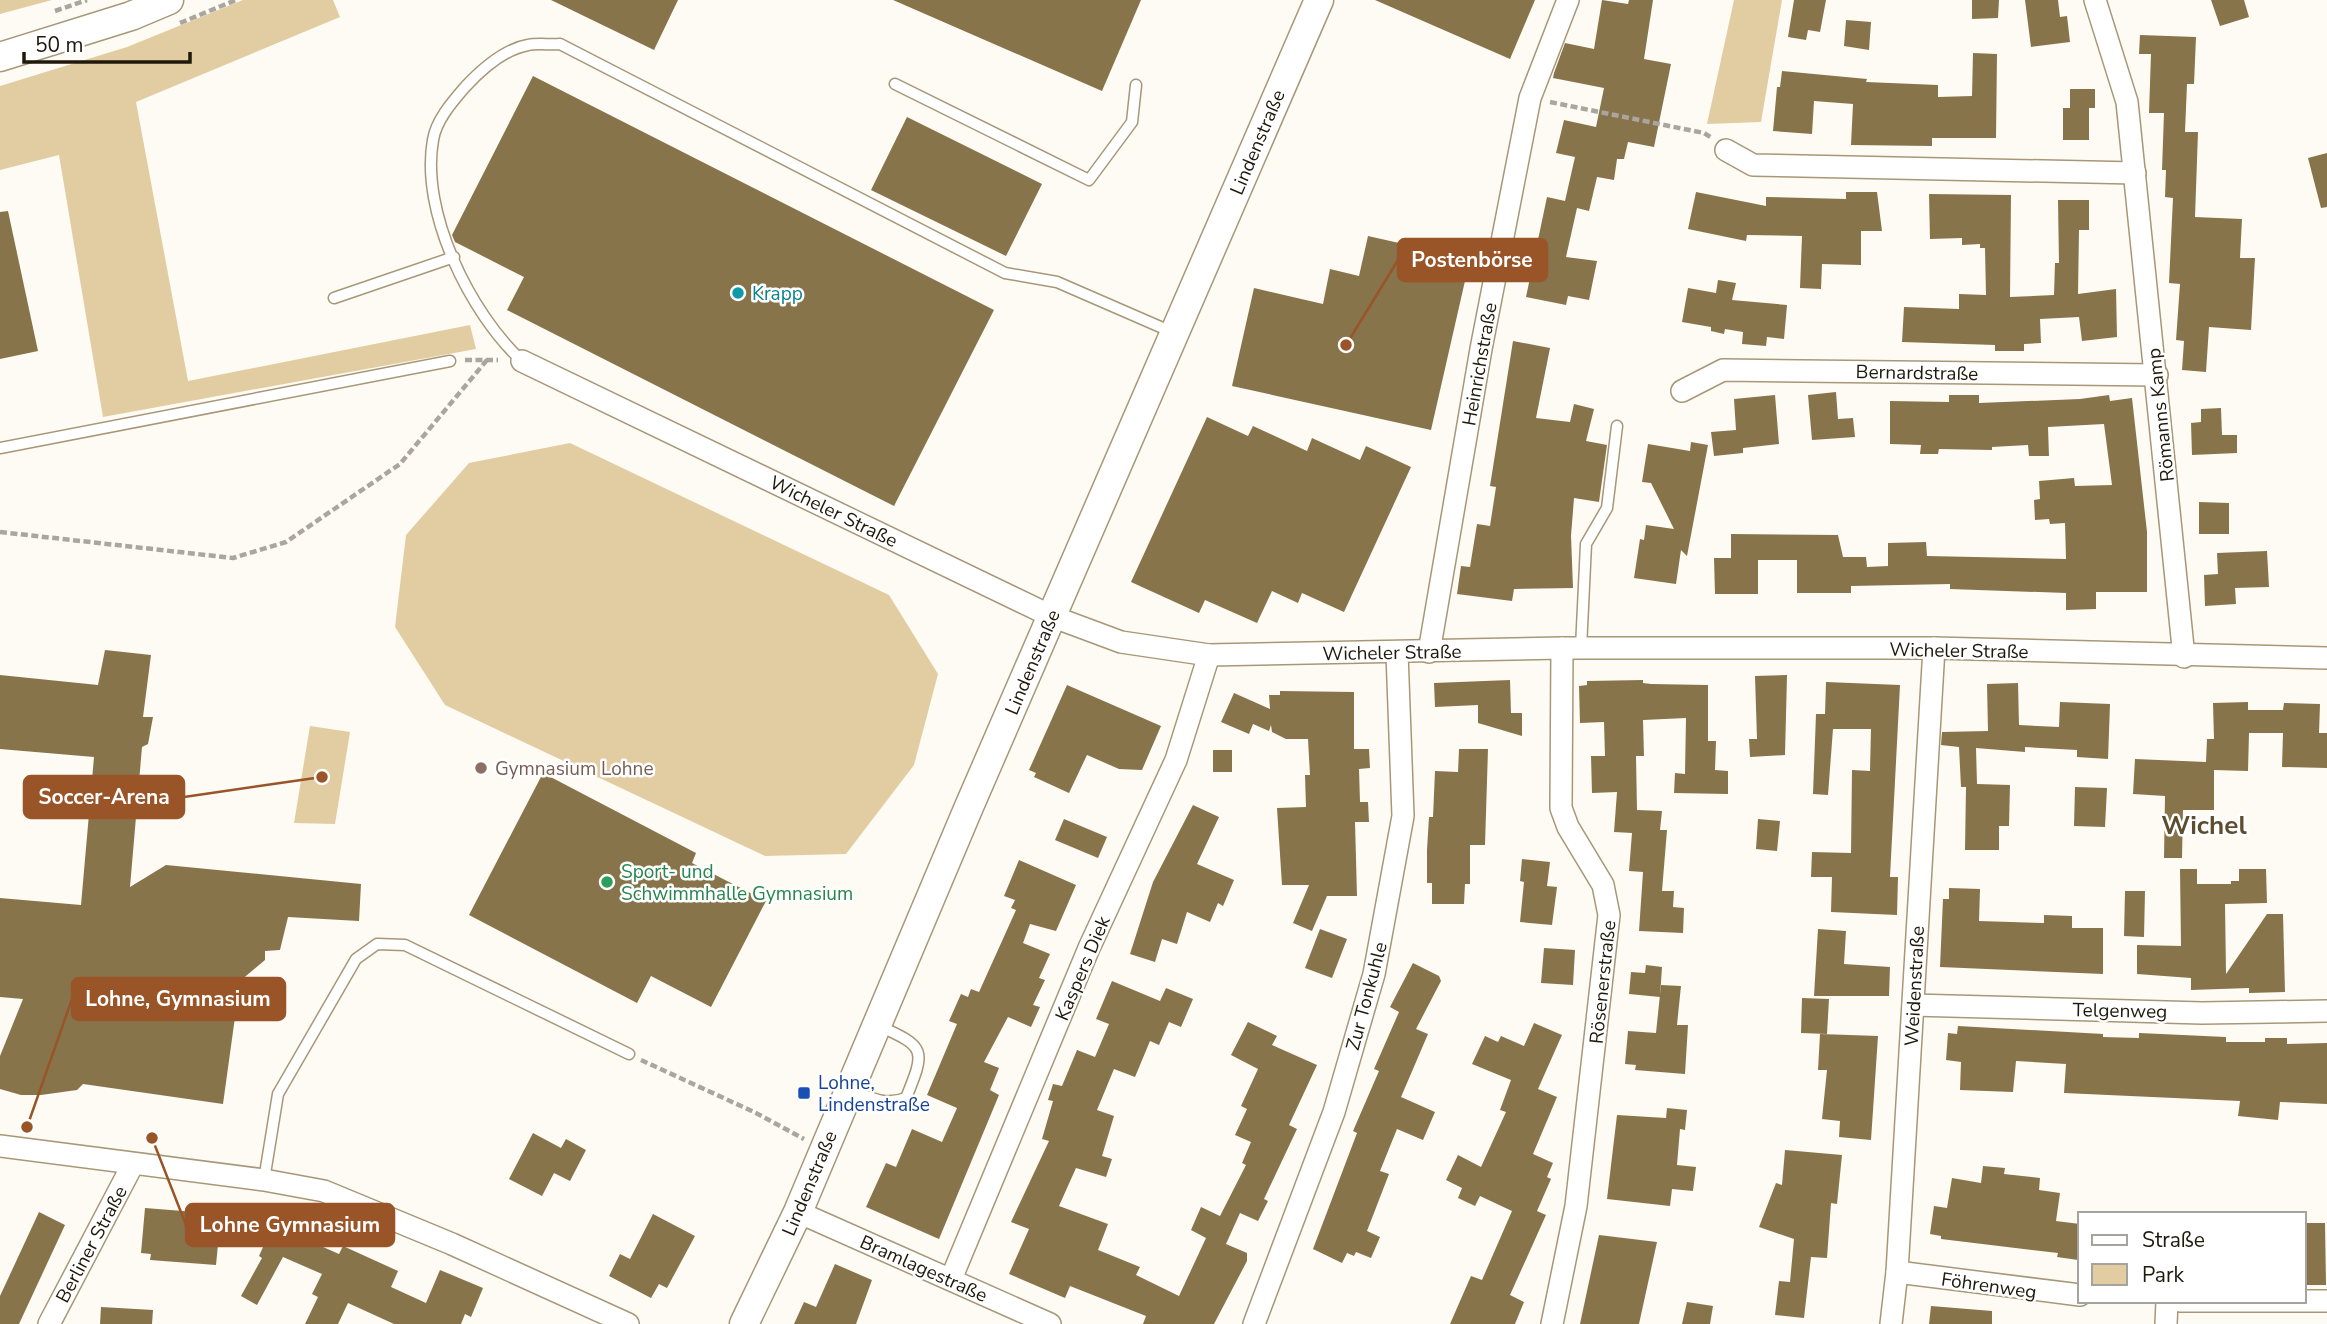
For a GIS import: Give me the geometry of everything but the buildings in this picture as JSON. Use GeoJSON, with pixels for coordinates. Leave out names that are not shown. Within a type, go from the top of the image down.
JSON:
{"type":"FeatureCollection","features":[{"type":"Feature","properties":{"kind":"street"},"geometry":{"type":"LineString","coordinates":[[0,57],[131,16],[170,0]]}},
{"type":"Feature","properties":{"kind":"street","name":"Lindenstraße"},"geometry":{"type":"LineString","coordinates":[[744,1324],[798,1212],[1051,616],[1319,0]]}},
{"type":"Feature","properties":{"kind":"street","name":"Heinrichstraße"},"geometry":{"type":"LineString","coordinates":[[1429,652],[1481,349],[1530,98],[1567,0]]}},
{"type":"Feature","properties":{"kind":"street","name":"Römanns Kamp"},"geometry":{"type":"LineString","coordinates":[[2095,0],[2127,102],[2184,657]]}},
{"type":"Feature","properties":{"kind":"street"},"geometry":{"type":"LineString","coordinates":[[1726,150],[1753,164],[2135,173]]}},
{"type":"Feature","properties":{"kind":"street","name":"Wicheler Straße"},"geometry":{"type":"LineString","coordinates":[[522,361],[1051,616],[1121,642],[1209,655],[1571,648],[1934,648],[2184,657],[2327,658]]}},
{"type":"Feature","properties":{"kind":"street","name":"Bernardstraße"},"geometry":{"type":"LineString","coordinates":[[1682,391],[1723,370],[2157,375]]}},
{"type":"Feature","properties":{"kind":"street","name":"Rösenerstraße"},"geometry":{"type":"LineString","coordinates":[[1552,1324],[1576,1206],[1609,915],[1603,884],[1568,827],[1561,808],[1571,648]]}},
{"type":"Feature","properties":{"kind":"street","name":"Weidenstraße"},"geometry":{"type":"LineString","coordinates":[[1891,1324],[1897,1272],[1934,648]]}},
{"type":"Feature","properties":{"kind":"street","name":"Zur Tonkuhle"},"geometry":{"type":"LineString","coordinates":[[1254,1324],[1334,1111],[1374,974],[1402,816],[1397,653]]}},
{"type":"Feature","properties":{"kind":"street","name":"Kaspers Diek"},"geometry":{"type":"LineString","coordinates":[[951,1279],[1089,948],[1176,760],[1209,655]]}},
{"type":"Feature","properties":{"kind":"street","name":"Telgenweg"},"geometry":{"type":"LineString","coordinates":[[1913,1005],[2202,1013],[2327,1011]]}},
{"type":"Feature","properties":{"kind":"street"},"geometry":{"type":"LineString","coordinates":[[0,1146],[264,1180],[324,1191],[452,1244],[628,1324]]}},
{"type":"Feature","properties":{"kind":"street","name":"Berliner Straße"},"geometry":{"type":"LineString","coordinates":[[49,1324],[133,1164]]}},
{"type":"Feature","properties":{"kind":"street","name":"Bramlagestraße"},"geometry":{"type":"LineString","coordinates":[[798,1212],[1050,1324]]}},
{"type":"Feature","properties":{"kind":"street","name":"Föhrenweg"},"geometry":{"type":"LineString","coordinates":[[1897,1272],[2078,1295]]}},
{"type":"Feature","properties":{"kind":"street"},"geometry":{"type":"LineString","coordinates":[[2306,1301],[2327,1301]]}},
{"type":"Feature","properties":{"kind":"street"},"geometry":{"type":"LineString","coordinates":[[2166,1324],[2167,1303]]}},
{"type":"Feature","properties":{"kind":"lane"},"geometry":{"type":"LineString","coordinates":[[522,361],[496,337],[454,257],[438,222],[430,178],[433,137],[450,103],[483,69],[526,45],[560,44],[1004,273],[1057,282],[1175,333]]}},
{"type":"Feature","properties":{"kind":"lane"},"geometry":{"type":"LineString","coordinates":[[895,84],[1089,180],[1132,122],[1136,85]]}},
{"type":"Feature","properties":{"kind":"lane"},"geometry":{"type":"LineString","coordinates":[[334,298],[454,257]]}},
{"type":"Feature","properties":{"kind":"lane"},"geometry":{"type":"LineString","coordinates":[[0,448],[450,361]]}},
{"type":"Feature","properties":{"kind":"lane"},"geometry":{"type":"LineString","coordinates":[[1571,648],[1586,544],[1607,508],[1617,426]]}},
{"type":"Feature","properties":{"kind":"lane"},"geometry":{"type":"LineString","coordinates":[[264,1180],[278,1094],[356,959],[377,944],[405,945],[629,1054]]}},
{"type":"Feature","properties":{"kind":"lane"},"geometry":{"type":"LineString","coordinates":[[849,1090],[883,1102],[894,1103],[906,1098],[921,1062],[918,1051],[908,1039],[877,1025]]}},
{"type":"Feature","properties":{"kind":"path"},"geometry":{"type":"LineString","coordinates":[[1530,98],[1704,133],[1726,150]]}},
{"type":"Feature","properties":{"kind":"path"},"geometry":{"type":"LineString","coordinates":[[0,532],[233,558],[286,542],[400,464],[487,360]]}},
{"type":"Feature","properties":{"kind":"path"},"geometry":{"type":"LineString","coordinates":[[450,361],[522,361]]}},
{"type":"Feature","properties":{"kind":"path"},"geometry":{"type":"LineString","coordinates":[[629,1054],[754,1112],[823,1149]]}},
{"type":"Feature","properties":{"kind":"green space"},"geometry":{"type":"Polygon","coordinates":[[[0,0],[52,0],[0,14],[0,0]]]}},
{"type":"Feature","properties":{"kind":"green space"},"geometry":{"type":"Polygon","coordinates":[[[243,0],[333,0],[340,17],[136,102],[188,381],[470,325],[476,349],[103,417],[59,155],[0,170],[0,86],[127,47],[243,0]]]}},
{"type":"Feature","properties":{"kind":"green space"},"geometry":{"type":"Polygon","coordinates":[[[1734,0],[1782,0],[1761,122],[1707,124],[1734,0]]]}},
{"type":"Feature","properties":{"kind":"green space"},"geometry":{"type":"Polygon","coordinates":[[[570,443],[889,595],[938,674],[914,765],[846,854],[765,856],[445,705],[395,627],[406,535],[469,463],[570,443]]]}},
{"type":"Feature","properties":{"kind":"green space"},"geometry":{"type":"Polygon","coordinates":[[[310,726],[350,732],[335,824],[294,823],[310,726]]]}},
{"type":"Feature","properties":{"kind":"place","name":"Krapp"},"geometry":{"type":"Point","coordinates":[738,293]}},
{"type":"Feature","properties":{"kind":"place","name":"Postenbörse"},"geometry":{"type":"Point","coordinates":[1346,345]}},
{"type":"Feature","properties":{"kind":"place","name":"Gymnasium Lohne"},"geometry":{"type":"Point","coordinates":[481,768]}},
{"type":"Feature","properties":{"kind":"place","name":"Soccer-Arena"},"geometry":{"type":"Point","coordinates":[322,777]}},
{"type":"Feature","properties":{"kind":"place","name":"Sport- und Schwimmhalle Gymnasium"},"geometry":{"type":"Point","coordinates":[607,882]}},
{"type":"Feature","properties":{"kind":"place","name":"Lohne, Lindenstraße"},"geometry":{"type":"Point","coordinates":[804,1093]}},
{"type":"Feature","properties":{"kind":"place","name":"Lohne, Gymnasium"},"geometry":{"type":"Point","coordinates":[27,1127]}},
{"type":"Feature","properties":{"kind":"place","name":"Lohne Gymnasium"},"geometry":{"type":"Point","coordinates":[152,1138]}},
{"type":"Feature","properties":{"kind":"district","name":"Wichel"},"geometry":{"type":"Point","coordinates":[2204,825]}}]}
